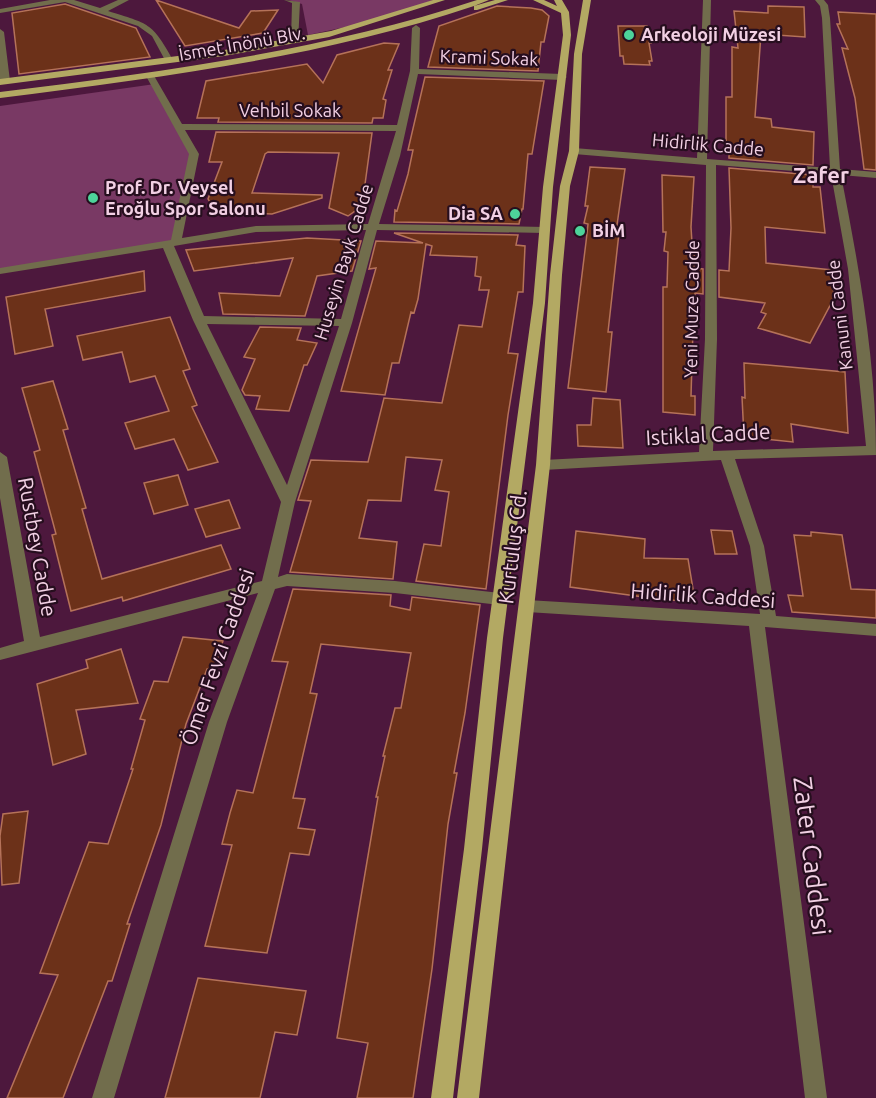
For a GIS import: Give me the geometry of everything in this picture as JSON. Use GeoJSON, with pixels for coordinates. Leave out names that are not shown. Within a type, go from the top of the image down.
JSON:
{"type":"FeatureCollection","features":[{"type":"Feature","properties":{"kind":"main road"},"geometry":{"type":"LineString","coordinates":[[327,35],[441,0]]}},
{"type":"Feature","properties":{"kind":"main road","name":"İsmet İnönü Blv."},"geometry":{"type":"LineString","coordinates":[[3,81],[296,41],[375,25],[460,0]]}},
{"type":"Feature","properties":{"kind":"main road","name":"İsmet İnönü Blv."},"geometry":{"type":"LineString","coordinates":[[0,95],[150,76],[309,49],[368,35],[484,0]]}},
{"type":"Feature","properties":{"kind":"main road"},"geometry":{"type":"LineString","coordinates":[[229,64],[289,57],[354,44],[416,28],[504,0]]}},
{"type":"Feature","properties":{"kind":"main road"},"geometry":{"type":"LineString","coordinates":[[537,0],[562,6]]}},
{"type":"Feature","properties":{"kind":"main road","name":"Kurtuluş Cd."},"geometry":{"type":"LineString","coordinates":[[468,1098],[543,465],[555,275],[566,186],[574,151],[578,54],[587,0]]}},
{"type":"Feature","properties":{"kind":"main road","name":"Kurtuluş Cd."},"geometry":{"type":"LineString","coordinates":[[442,1098],[473,849],[500,599],[538,315],[567,35],[562,6]]}},
{"type":"Feature","properties":{"kind":"street"},"geometry":{"type":"LineString","coordinates":[[0,11],[65,0],[141,24],[155,35],[169,60]]}},
{"type":"Feature","properties":{"kind":"street"},"geometry":{"type":"LineString","coordinates":[[99,12],[125,0]]}},
{"type":"Feature","properties":{"kind":"street"},"geometry":{"type":"LineString","coordinates":[[288,0],[296,2],[296,41]]}},
{"type":"Feature","properties":{"kind":"street","name":"Yeni Muze Cadde"},"geometry":{"type":"LineString","coordinates":[[706,457],[711,339],[707,161],[707,0]]}},
{"type":"Feature","properties":{"kind":"street","name":"Kanuni Cadde"},"geometry":{"type":"LineString","coordinates":[[819,0],[824,5],[826,18],[835,171],[854,269],[875,449]]}},
{"type":"Feature","properties":{"kind":"street","name":"Huseyin Bayk Cadde"},"geometry":{"type":"LineString","coordinates":[[288,502],[346,323],[395,156],[414,71],[416,28]]}},
{"type":"Feature","properties":{"kind":"street"},"geometry":{"type":"LineString","coordinates":[[0,35],[3,81]]}},
{"type":"Feature","properties":{"kind":"street","name":"Krami Sokak"},"geometry":{"type":"LineString","coordinates":[[414,71],[562,77]]}},
{"type":"Feature","properties":{"kind":"street"},"geometry":{"type":"LineString","coordinates":[[150,76],[194,154],[172,243],[199,320],[288,502]]}},
{"type":"Feature","properties":{"kind":"street","name":"Vehbil Sokak"},"geometry":{"type":"LineString","coordinates":[[179,127],[401,128]]}},
{"type":"Feature","properties":{"kind":"street","name":"Hidirlik Cadde"},"geometry":{"type":"LineString","coordinates":[[574,151],[876,175]]}},
{"type":"Feature","properties":{"kind":"street"},"geometry":{"type":"LineString","coordinates":[[0,271],[256,229],[373,227],[545,230]]}},
{"type":"Feature","properties":{"kind":"street"},"geometry":{"type":"LineString","coordinates":[[199,320],[346,323]]}},
{"type":"Feature","properties":{"kind":"street","name":"Istiklal Cadde"},"geometry":{"type":"LineString","coordinates":[[543,465],[875,449]]}},
{"type":"Feature","properties":{"kind":"street","name":"Rustbey Cadde"},"geometry":{"type":"LineString","coordinates":[[0,456],[33,646]]}},
{"type":"Feature","properties":{"kind":"street","name":"Zater Caddesi"},"geometry":{"type":"LineString","coordinates":[[727,456],[757,546],[762,620],[816,1098]]}},
{"type":"Feature","properties":{"kind":"street","name":"Ömer Fevzi Caddesi"},"geometry":{"type":"LineString","coordinates":[[103,1098],[218,722],[269,584],[288,502]]}},
{"type":"Feature","properties":{"kind":"street"},"geometry":{"type":"LineString","coordinates":[[0,654],[287,580],[395,587],[500,599]]}},
{"type":"Feature","properties":{"kind":"street","name":"Hidirlik Caddesi"},"geometry":{"type":"LineString","coordinates":[[527,606],[762,620],[876,630]]}},
{"type":"Feature","properties":{"kind":"shaded area"},"geometry":{"type":"Polygon","coordinates":[[[288,0],[434,0],[369,22],[308,35],[302,4],[288,0]]]}},
{"type":"Feature","properties":{"kind":"shaded area","name":"Prof. Dr. Veysel Eroğlu Spor Salonu"},"geometry":{"type":"Polygon","coordinates":[[[155,84],[194,154],[176,242],[0,271],[0,106],[155,84]]]}},
{"type":"Feature","properties":{"kind":"building"},"geometry":{"type":"Polygon","coordinates":[[[156,0],[239,28],[251,11],[278,10],[263,33],[185,46],[156,0]]]}},
{"type":"Feature","properties":{"kind":"building"},"geometry":{"type":"Polygon","coordinates":[[[65,4],[136,28],[150,57],[19,74],[12,13],[65,4]]]}},
{"type":"Feature","properties":{"kind":"building"},"geometry":{"type":"Polygon","coordinates":[[[497,6],[542,10],[549,16],[544,42],[541,42],[538,71],[428,67],[439,26],[497,6]]]}},
{"type":"Feature","properties":{"kind":"building"},"geometry":{"type":"Polygon","coordinates":[[[768,6],[804,7],[805,37],[761,34],[755,117],[771,119],[772,127],[814,132],[813,165],[729,158],[729,153],[726,152],[726,97],[732,97],[732,47],[738,48],[734,11],[768,13],[768,6]]]}},
{"type":"Feature","properties":{"kind":"building"},"geometry":{"type":"Polygon","coordinates":[[[838,12],[876,14],[876,170],[864,169],[855,98],[842,48],[848,49],[837,24],[840,24],[838,12]]]}},
{"type":"Feature","properties":{"kind":"building"},"geometry":{"type":"Polygon","coordinates":[[[618,26],[647,26],[651,43],[649,43],[652,61],[649,61],[650,65],[624,64],[623,56],[620,56],[618,26]]]}},
{"type":"Feature","properties":{"kind":"building"},"geometry":{"type":"Polygon","coordinates":[[[384,43],[399,44],[388,70],[392,70],[383,99],[386,100],[383,118],[373,118],[372,123],[218,122],[219,118],[197,118],[206,81],[307,64],[323,83],[337,55],[384,43]]]}},
{"type":"Feature","properties":{"kind":"building"},"geometry":{"type":"Polygon","coordinates":[[[425,77],[544,81],[532,154],[528,154],[523,209],[519,224],[394,222],[395,210],[397,211],[408,174],[413,150],[408,150],[425,77]]]}},
{"type":"Feature","properties":{"kind":"building"},"geometry":{"type":"Polygon","coordinates":[[[216,132],[372,133],[362,206],[348,216],[329,208],[339,153],[268,152],[265,154],[252,193],[322,195],[322,198],[272,214],[216,212],[208,199],[222,162],[209,162],[216,132]]]}},
{"type":"Feature","properties":{"kind":"building"},"geometry":{"type":"Polygon","coordinates":[[[590,167],[625,169],[616,232],[619,233],[608,332],[612,332],[606,392],[568,388],[588,224],[584,223],[588,206],[585,206],[590,167]]]}},
{"type":"Feature","properties":{"kind":"building"},"geometry":{"type":"Polygon","coordinates":[[[729,168],[813,175],[813,187],[820,187],[825,233],[765,227],[766,263],[832,270],[834,298],[810,343],[758,328],[766,314],[761,312],[765,303],[719,297],[719,270],[729,271],[731,228],[729,168]]]}},
{"type":"Feature","properties":{"kind":"building"},"geometry":{"type":"Polygon","coordinates":[[[662,175],[694,177],[691,227],[692,243],[695,243],[694,268],[703,269],[703,294],[695,293],[693,329],[691,396],[695,396],[695,415],[663,412],[663,287],[667,287],[668,252],[664,251],[666,232],[663,232],[662,175]]]}},
{"type":"Feature","properties":{"kind":"building"},"geometry":{"type":"Polygon","coordinates":[[[394,233],[518,235],[516,245],[525,246],[523,292],[518,292],[508,353],[518,354],[486,589],[416,581],[424,544],[441,546],[449,492],[435,490],[442,460],[406,457],[401,501],[368,500],[359,538],[397,542],[393,579],[290,572],[311,501],[298,500],[311,460],[368,462],[384,398],[442,403],[459,325],[482,327],[489,290],[479,290],[481,277],[475,276],[477,257],[430,255],[432,246],[426,244],[418,299],[414,313],[411,312],[399,363],[392,363],[385,395],[341,391],[376,268],[369,269],[376,241],[423,243],[394,233]]]}},
{"type":"Feature","properties":{"kind":"building"},"geometry":{"type":"Polygon","coordinates":[[[307,238],[361,241],[352,271],[317,276],[305,316],[223,314],[219,293],[280,296],[293,258],[194,271],[186,250],[307,238]]]}},
{"type":"Feature","properties":{"kind":"building"},"geometry":{"type":"Polygon","coordinates":[[[144,271],[145,291],[45,309],[53,346],[15,354],[6,297],[144,271]]]}},
{"type":"Feature","properties":{"kind":"building"},"geometry":{"type":"Polygon","coordinates":[[[170,317],[190,369],[183,371],[197,405],[192,407],[218,462],[188,470],[174,439],[135,449],[125,423],[169,411],[155,376],[130,382],[122,352],[83,360],[77,336],[170,317]]]}},
{"type":"Feature","properties":{"kind":"building"},"geometry":{"type":"Polygon","coordinates":[[[260,327],[301,328],[297,340],[317,343],[307,365],[304,365],[289,411],[256,409],[260,396],[245,395],[242,390],[255,359],[244,357],[260,327]]]}},
{"type":"Feature","properties":{"kind":"building"},"geometry":{"type":"Polygon","coordinates":[[[744,363],[845,372],[848,433],[791,424],[793,442],[744,437],[742,397],[745,398],[744,363]]]}},
{"type":"Feature","properties":{"kind":"building"},"geometry":{"type":"Polygon","coordinates":[[[53,381],[68,429],[63,430],[86,508],[82,509],[102,579],[221,545],[231,569],[123,601],[122,597],[71,611],[52,535],[56,534],[34,452],[40,450],[22,388],[53,381]]]}},
{"type":"Feature","properties":{"kind":"building"},"geometry":{"type":"Polygon","coordinates":[[[593,398],[620,400],[623,448],[578,446],[577,425],[591,425],[593,398]]]}},
{"type":"Feature","properties":{"kind":"building"},"geometry":{"type":"Polygon","coordinates":[[[178,475],[188,505],[154,514],[144,483],[178,475]]]}},
{"type":"Feature","properties":{"kind":"building"},"geometry":{"type":"Polygon","coordinates":[[[229,500],[240,528],[206,537],[195,509],[229,500]]]}},
{"type":"Feature","properties":{"kind":"building"},"geometry":{"type":"Polygon","coordinates":[[[711,530],[732,531],[737,554],[715,554],[711,530]]]}},
{"type":"Feature","properties":{"kind":"building"},"geometry":{"type":"Polygon","coordinates":[[[576,531],[645,539],[644,558],[688,559],[695,601],[666,600],[570,587],[576,531]]]}},
{"type":"Feature","properties":{"kind":"building"},"geometry":{"type":"Polygon","coordinates":[[[811,532],[842,535],[851,589],[876,590],[876,618],[792,612],[788,595],[803,596],[794,535],[811,536],[811,532]]]}},
{"type":"Feature","properties":{"kind":"building"},"geometry":{"type":"Polygon","coordinates":[[[293,589],[391,595],[390,606],[410,610],[412,597],[480,605],[454,773],[457,773],[448,824],[432,969],[413,1098],[357,1098],[368,1043],[337,1038],[378,797],[376,797],[385,756],[383,756],[395,708],[401,708],[411,653],[321,644],[310,693],[317,694],[293,798],[305,799],[298,828],[315,830],[309,855],[290,853],[267,953],[205,946],[232,845],[222,844],[230,813],[237,790],[253,793],[288,662],[272,661],[293,589]]]}},
{"type":"Feature","properties":{"kind":"building"},"geometry":{"type":"Polygon","coordinates":[[[183,637],[223,641],[214,669],[207,669],[186,724],[161,825],[127,924],[130,924],[112,981],[108,981],[63,1098],[7,1098],[58,975],[40,973],[89,842],[108,844],[133,769],[131,769],[145,720],[140,719],[154,681],[168,682],[183,637]]]}},
{"type":"Feature","properties":{"kind":"building"},"geometry":{"type":"Polygon","coordinates":[[[121,649],[138,703],[76,710],[86,754],[53,765],[37,684],[88,668],[86,660],[121,649]]]}},
{"type":"Feature","properties":{"kind":"building"},"geometry":{"type":"Polygon","coordinates":[[[28,811],[19,883],[2,885],[0,836],[3,814],[28,811]]]}},
{"type":"Feature","properties":{"kind":"building"},"geometry":{"type":"Polygon","coordinates":[[[198,978],[306,991],[297,1035],[275,1032],[260,1098],[165,1098],[198,978]]]}},
{"type":"Feature","properties":{"kind":"place","name":"Arkeoloji Müzesi"},"geometry":{"type":"Point","coordinates":[629,35]}},
{"type":"Feature","properties":{"kind":"place","name":"Prof. Dr. Veysel Eroğlu Spor Salonu"},"geometry":{"type":"Point","coordinates":[93,198]}},
{"type":"Feature","properties":{"kind":"place","name":"Dia SA"},"geometry":{"type":"Point","coordinates":[515,214]}},
{"type":"Feature","properties":{"kind":"place","name":"BİM"},"geometry":{"type":"Point","coordinates":[580,231]}},
{"type":"Feature","properties":{"kind":"district","name":"Zafer"},"geometry":{"type":"Point","coordinates":[821,175]}}]}
